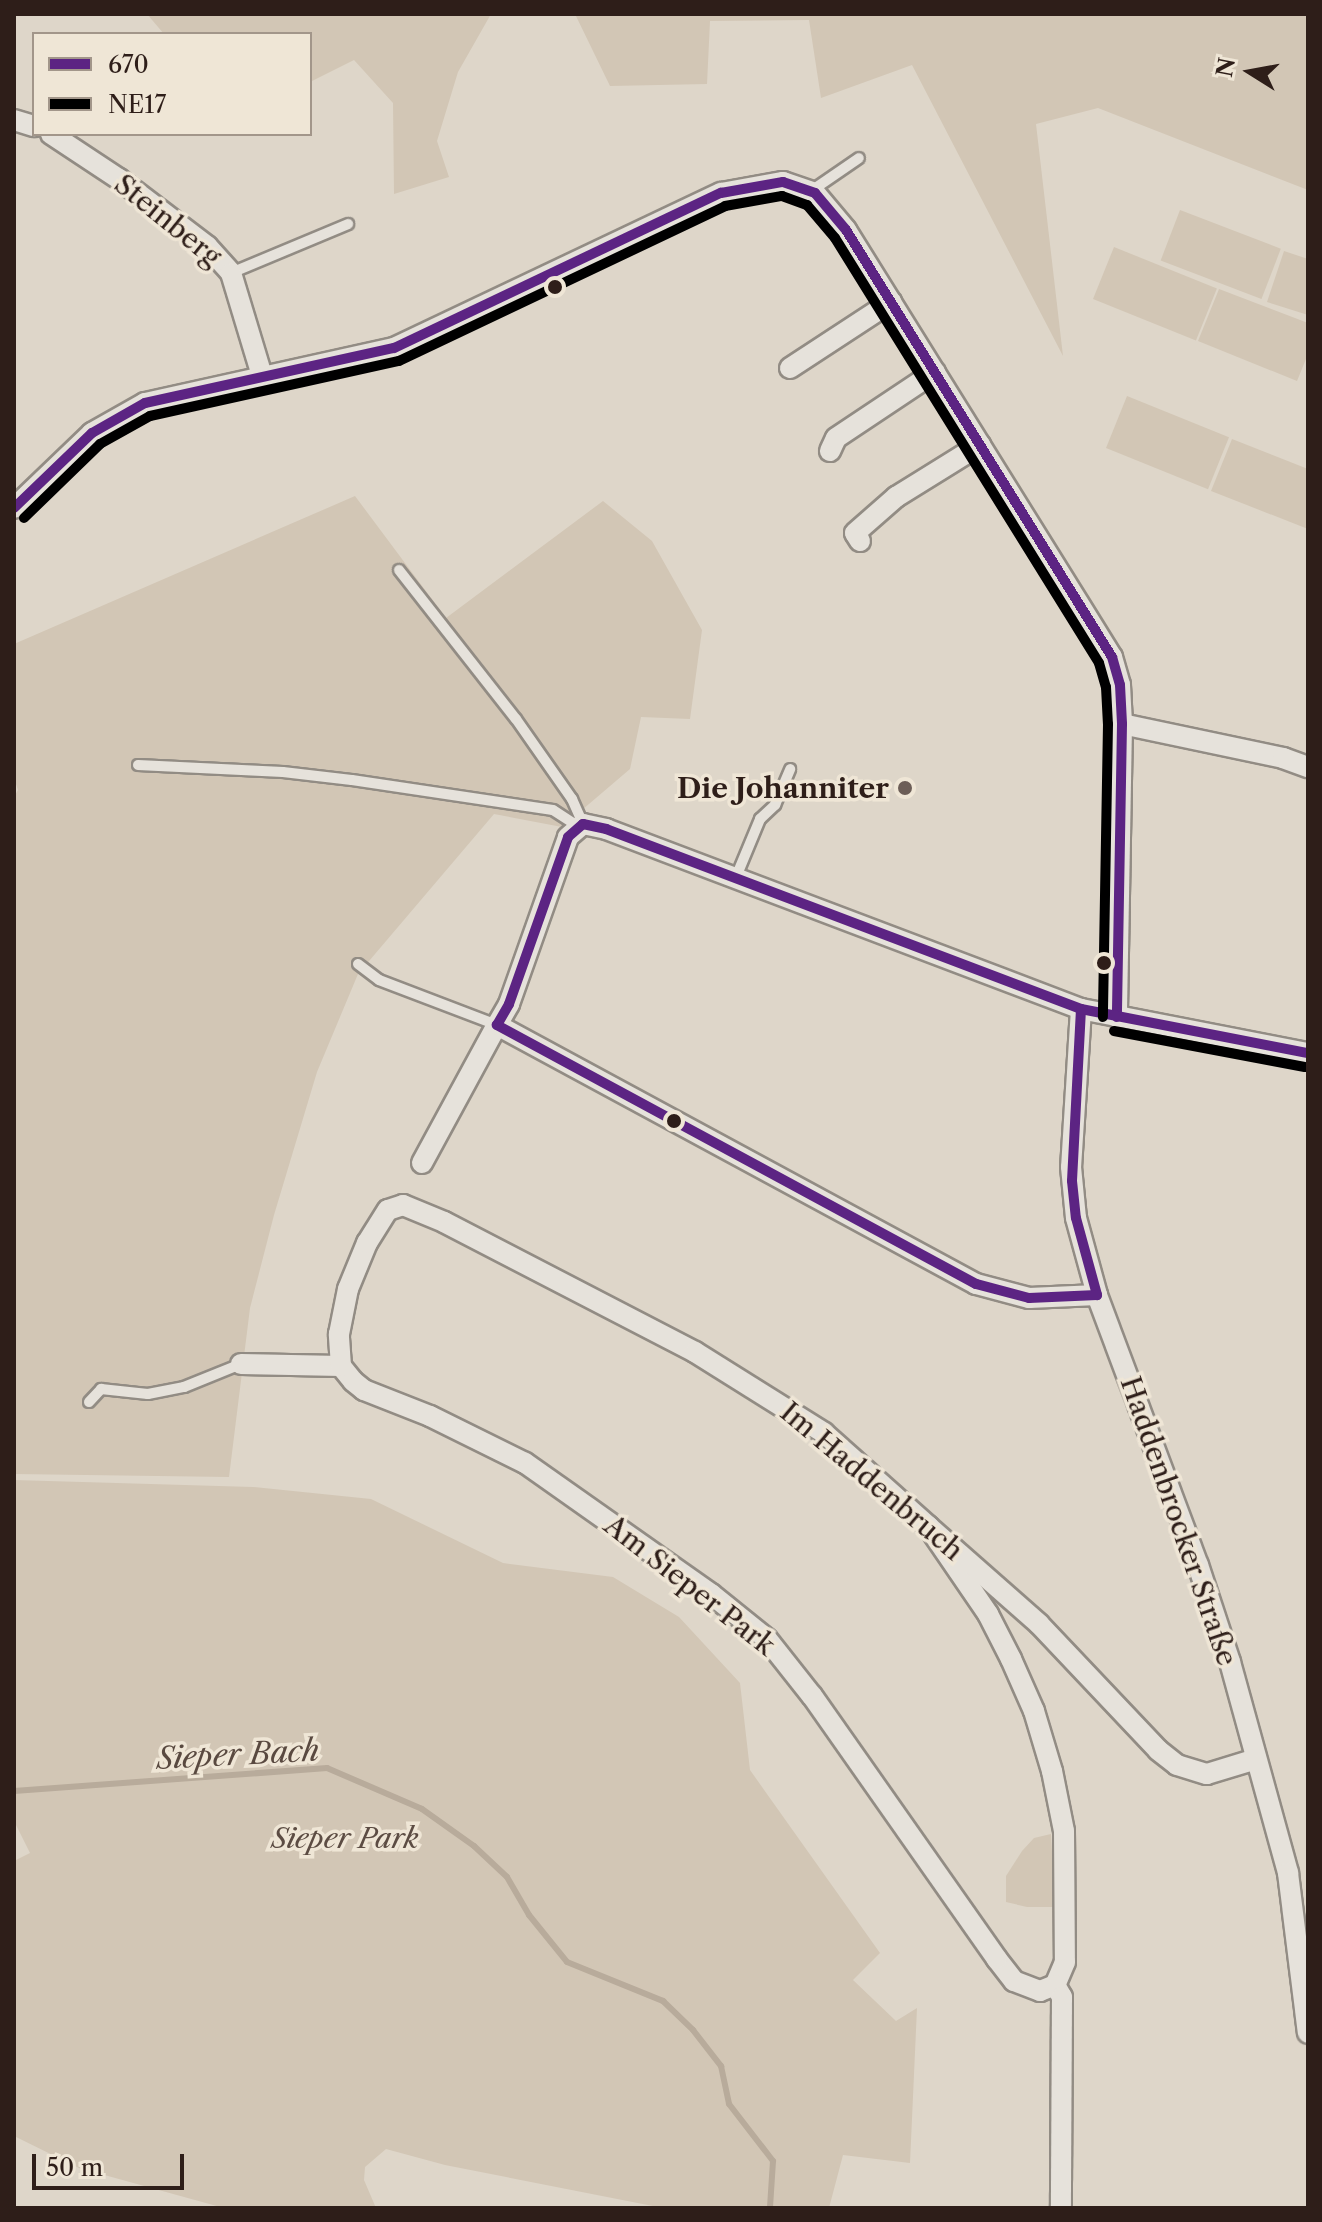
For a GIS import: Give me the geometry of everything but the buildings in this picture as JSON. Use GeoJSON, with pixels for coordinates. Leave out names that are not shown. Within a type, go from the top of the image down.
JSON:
{"type":"FeatureCollection","features":[{"type":"Feature","properties":{"kind":"street","name":"Steinberg"},"geometry":{"type":"LineString","coordinates":[[54,136],[119,179],[207,246],[231,273],[263,379]]}},
{"type":"Feature","properties":{"kind":"street"},"geometry":{"type":"LineString","coordinates":[[14,508],[92,433],[117,416],[165,397],[263,379],[394,348],[721,193],[783,182],[811,191],[835,214],[1099,631],[1112,657],[1120,685],[1122,724],[1117,1017]]}},
{"type":"Feature","properties":{"kind":"street"},"geometry":{"type":"LineString","coordinates":[[790,368],[891,302]]}},
{"type":"Feature","properties":{"kind":"street"},"geometry":{"type":"LineString","coordinates":[[830,451],[836,438],[935,372]]}},
{"type":"Feature","properties":{"kind":"street"},"geometry":{"type":"LineString","coordinates":[[860,541],[855,533],[896,497],[980,445]]}},
{"type":"Feature","properties":{"kind":"street"},"geometry":{"type":"LineString","coordinates":[[1122,724],[1214,742],[1308,767]]}},
{"type":"Feature","properties":{"kind":"street"},"geometry":{"type":"LineString","coordinates":[[422,1163],[509,1004],[568,837],[583,825],[736,877],[1081,1009],[1308,1053]]}},
{"type":"Feature","properties":{"kind":"street","name":"Haddenbrocker Straße"},"geometry":{"type":"LineString","coordinates":[[1081,1009],[1072,1181],[1076,1218],[1097,1295],[1198,1565],[1256,1759],[1288,1873],[1308,2033]]}},
{"type":"Feature","properties":{"kind":"street"},"geometry":{"type":"LineString","coordinates":[[497,1025],[976,1284],[1029,1298],[1097,1295]]}},
{"type":"Feature","properties":{"kind":"street","name":"Im Haddenbruch"},"geometry":{"type":"LineString","coordinates":[[341,1366],[339,1334],[348,1289],[381,1217],[388,1210],[403,1205],[444,1222],[695,1352],[824,1433],[1039,1624],[1158,1750],[1177,1765],[1207,1774],[1256,1759]]}},
{"type":"Feature","properties":{"kind":"street"},"geometry":{"type":"LineString","coordinates":[[241,1364],[341,1366]]}},
{"type":"Feature","properties":{"kind":"street","name":"Am Sieper Park"},"geometry":{"type":"LineString","coordinates":[[341,1366],[364,1390],[430,1416],[525,1463],[757,1631],[787,1662],[1014,1981],[1040,1991],[1055,1985]]}},
{"type":"Feature","properties":{"kind":"street"},"geometry":{"type":"LineString","coordinates":[[928,1526],[988,1614],[1011,1659],[1034,1711],[1052,1771],[1064,1831],[1067,1892],[1065,1962],[1055,1985],[1062,1997],[1061,2208]]}},
{"type":"Feature","properties":{"kind":"lane"},"geometry":{"type":"LineString","coordinates":[[811,191],[859,158]]}},
{"type":"Feature","properties":{"kind":"lane"},"geometry":{"type":"LineString","coordinates":[[231,273],[348,224]]}},
{"type":"Feature","properties":{"kind":"lane"},"geometry":{"type":"LineString","coordinates":[[399,570],[516,719],[572,799],[583,825]]}},
{"type":"Feature","properties":{"kind":"lane"},"geometry":{"type":"LineString","coordinates":[[138,765],[283,772],[352,780],[553,810],[583,825]]}},
{"type":"Feature","properties":{"kind":"lane"},"geometry":{"type":"LineString","coordinates":[[736,877],[760,819],[775,805],[790,769]]}},
{"type":"Feature","properties":{"kind":"lane"},"geometry":{"type":"LineString","coordinates":[[358,964],[379,980],[497,1025]]}},
{"type":"Feature","properties":{"kind":"lane"},"geometry":{"type":"LineString","coordinates":[[89,1402],[101,1389],[160,1392],[184,1387],[241,1364]]}},
{"type":"Feature","properties":{"kind":"green space"},"geometry":{"type":"Polygon","coordinates":[[[147,14],[491,14],[458,72],[437,141],[449,177],[394,194],[393,103],[354,60],[312,81],[312,32],[162,32],[147,14]]]}},
{"type":"Feature","properties":{"kind":"green space"},"geometry":{"type":"Polygon","coordinates":[[[575,14],[1308,14],[1308,190],[1098,108],[1036,124],[1063,356],[912,65],[821,98],[809,20],[710,21],[707,84],[610,86],[575,14]]]}},
{"type":"Feature","properties":{"kind":"green space"},"geometry":{"type":"Polygon","coordinates":[[[1180,210],[1281,249],[1261,299],[1161,260],[1180,210]]]}},
{"type":"Feature","properties":{"kind":"green space"},"geometry":{"type":"Polygon","coordinates":[[[1114,247],[1217,289],[1196,341],[1093,299],[1114,247]]]}},
{"type":"Feature","properties":{"kind":"green space"},"geometry":{"type":"Polygon","coordinates":[[[1284,251],[1308,259],[1308,315],[1267,302],[1284,251]]]}},
{"type":"Feature","properties":{"kind":"green space"},"geometry":{"type":"Polygon","coordinates":[[[1219,289],[1308,323],[1308,354],[1297,381],[1198,341],[1219,289]]]}},
{"type":"Feature","properties":{"kind":"green space"},"geometry":{"type":"Polygon","coordinates":[[[1127,396],[1229,437],[1208,489],[1106,448],[1127,396]]]}},
{"type":"Feature","properties":{"kind":"green space"},"geometry":{"type":"Polygon","coordinates":[[[1232,439],[1308,469],[1308,529],[1211,491],[1232,439]]]}},
{"type":"Feature","properties":{"kind":"green space"},"geometry":{"type":"Polygon","coordinates":[[[355,496],[446,618],[603,501],[652,541],[702,630],[690,719],[641,717],[630,769],[562,827],[494,814],[358,974],[317,1072],[250,1308],[229,1477],[14,1474],[14,797],[18,790],[14,778],[14,644],[355,496]]]}},
{"type":"Feature","properties":{"kind":"green space","name":"Sieper Park"},"geometry":{"type":"Polygon","coordinates":[[[14,1480],[253,1487],[371,1499],[503,1563],[613,1577],[679,1617],[740,1683],[750,1770],[880,1953],[853,1980],[896,2021],[917,2008],[910,2163],[843,2155],[829,2208],[663,2208],[445,2165],[386,2149],[365,2167],[364,2180],[376,2208],[224,2208],[79,2168],[14,2136],[14,1861],[30,1853],[14,1821],[14,1480]]]}},
{"type":"Feature","properties":{"kind":"green space"},"geometry":{"type":"Polygon","coordinates":[[[1051,1834],[1055,1907],[1027,1907],[1006,1902],[1006,1876],[1022,1851],[1034,1838],[1051,1834]]]}},
{"type":"Feature","properties":{"kind":"waterway","name":"Sieper Bach"},"geometry":{"type":"LineString","coordinates":[[14,1791],[327,1768],[422,1809],[474,1846],[507,1877],[529,1915],[567,1962],[663,2001],[693,2030],[721,2066],[729,2104],[773,2161],[770,2208]]}},
{"type":"Feature","properties":{"kind":"transit line","name":"670"},"geometry":{"type":"LineString","coordinates":[[14,508],[92,433],[145,403],[394,348],[721,193],[783,182],[815,193],[846,230],[1112,657],[1120,685],[1122,724],[1117,1017]]}},
{"type":"Feature","properties":{"kind":"transit line","name":"NE17"},"geometry":{"type":"LineString","coordinates":[[24,518],[100,444],[150,416],[399,361],[725,206],[782,196],[807,205],[835,238],[1099,663],[1106,687],[1108,724],[1103,1017]]}},
{"type":"Feature","properties":{"kind":"transit line","name":"670"},"geometry":{"type":"LineString","coordinates":[[1097,1295],[1029,1298],[976,1284],[497,1025],[509,1004],[568,837],[583,824],[606,829],[1081,1009],[1308,1053]]}},
{"type":"Feature","properties":{"kind":"transit line","name":"670"},"geometry":{"type":"LineString","coordinates":[[1081,1009],[1072,1181],[1076,1218],[1097,1295]]}},
{"type":"Feature","properties":{"kind":"transit line","name":"NE17"},"geometry":{"type":"LineString","coordinates":[[1114,1031],[1305,1067]]}},
{"type":"Feature","properties":{"kind":"place","name":"Die Johanniter"},"geometry":{"type":"Point","coordinates":[905,788]}}]}
